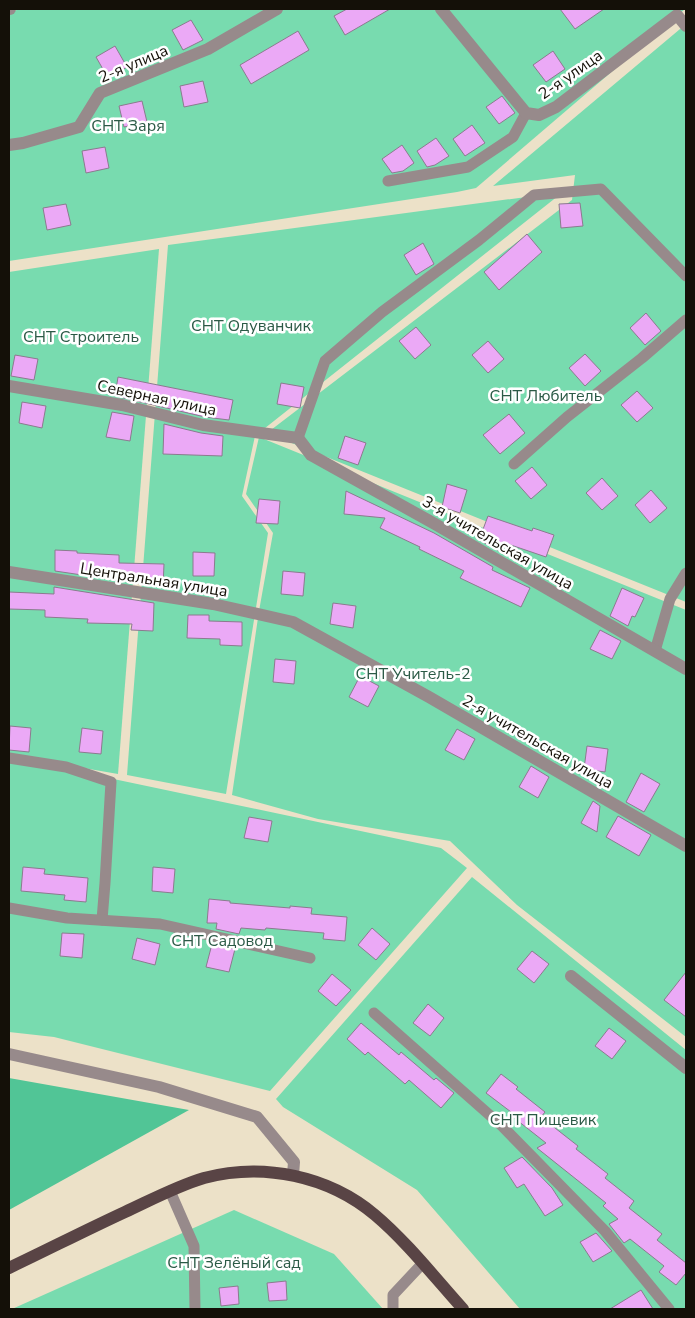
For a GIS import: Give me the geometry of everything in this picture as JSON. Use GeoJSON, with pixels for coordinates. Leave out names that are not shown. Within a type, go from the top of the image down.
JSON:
{"type":"FeatureCollection","features":[{"type":"Feature","properties":{"kind":"main road"},"geometry":{"type":"LineString","coordinates":[[9,1268],[186,1184],[221,1174],[257,1172],[293,1175],[336,1190],[374,1214],[391,1230],[462,1309]]}},
{"type":"Feature","properties":{"kind":"street","name":"2-я улица"},"geometry":{"type":"LineString","coordinates":[[9,145],[23,143],[79,127],[100,93],[208,49],[278,9]]}},
{"type":"Feature","properties":{"kind":"street","name":"2-я улица"},"geometry":{"type":"LineString","coordinates":[[441,9],[526,113],[539,115],[556,107],[676,14],[686,26]]}},
{"type":"Feature","properties":{"kind":"street","name":"Северная улица"},"geometry":{"type":"LineString","coordinates":[[9,386],[122,405],[203,424],[298,438]]}},
{"type":"Feature","properties":{"kind":"street","name":"3-я учительская улица"},"geometry":{"type":"LineString","coordinates":[[298,438],[311,455],[435,524],[686,669]]}},
{"type":"Feature","properties":{"kind":"street","name":"Центральная улица"},"geometry":{"type":"LineString","coordinates":[[9,572],[213,604],[294,622]]}},
{"type":"Feature","properties":{"kind":"street","name":"2-я учительская улица"},"geometry":{"type":"LineString","coordinates":[[294,622],[429,697],[686,846]]}},
{"type":"Feature","properties":{"kind":"street"},"geometry":{"type":"LineString","coordinates":[[571,976],[686,1068]]}},
{"type":"Feature","properties":{"kind":"street"},"geometry":{"type":"LineString","coordinates":[[9,1054],[159,1087],[257,1118],[294,1162],[293,1175]]}},
{"type":"Feature","properties":{"kind":"lane"},"geometry":{"type":"LineString","coordinates":[[388,181],[468,168],[513,137],[526,113]]}},
{"type":"Feature","properties":{"kind":"lane"},"geometry":{"type":"LineString","coordinates":[[298,438],[325,360],[382,312],[479,240],[534,195],[601,189],[686,276]]}},
{"type":"Feature","properties":{"kind":"lane"},"geometry":{"type":"LineString","coordinates":[[514,464],[567,417],[642,358],[686,320]]}},
{"type":"Feature","properties":{"kind":"lane"},"geometry":{"type":"LineString","coordinates":[[655,651],[670,599],[686,573]]}},
{"type":"Feature","properties":{"kind":"lane"},"geometry":{"type":"LineString","coordinates":[[9,758],[66,768],[111,782],[102,920]]}},
{"type":"Feature","properties":{"kind":"lane"},"geometry":{"type":"LineString","coordinates":[[9,908],[67,918],[160,924],[310,958]]}},
{"type":"Feature","properties":{"kind":"lane"},"geometry":{"type":"LineString","coordinates":[[374,1013],[502,1126],[605,1231],[669,1309]]}},
{"type":"Feature","properties":{"kind":"lane"},"geometry":{"type":"LineString","coordinates":[[170,1191],[194,1246],[195,1309]]}},
{"type":"Feature","properties":{"kind":"lane"},"geometry":{"type":"LineString","coordinates":[[393,1309],[393,1295],[422,1264]]}},
{"type":"Feature","properties":{"kind":"green space","name":"СНТ Заря"},"geometry":{"type":"Polygon","coordinates":[[[18,9],[685,9],[476,188],[9,261],[9,15],[18,9]]]}},
{"type":"Feature","properties":{"kind":"green space","name":"СНТ Любитель"},"geometry":{"type":"Polygon","coordinates":[[[686,24],[686,602],[267,433],[572,200],[575,175],[493,186],[686,24]]]}},
{"type":"Feature","properties":{"kind":"green space","name":"СНТ Одуванчик"},"geometry":{"type":"Polygon","coordinates":[[[563,192],[255,436],[242,496],[268,533],[226,794],[127,775],[168,245],[563,192]]]}},
{"type":"Feature","properties":{"kind":"green space","name":"СНТ Строитель"},"geometry":{"type":"Polygon","coordinates":[[[159,249],[118,774],[9,755],[9,272],[159,249]]]}},
{"type":"Feature","properties":{"kind":"green space","name":"СНТ Учитель-2"},"geometry":{"type":"Polygon","coordinates":[[[259,437],[686,610],[686,1037],[517,905],[450,841],[318,819],[232,795],[259,611],[273,533],[246,494],[259,437]]]}},
{"type":"Feature","properties":{"kind":"green space","name":"СНТ Садовод"},"geometry":{"type":"Polygon","coordinates":[[[9,757],[441,848],[467,868],[270,1091],[54,1037],[9,1032],[9,757]]]}},
{"type":"Feature","properties":{"kind":"green space","name":"СНТ Пищевик"},"geometry":{"type":"Polygon","coordinates":[[[472,877],[686,1050],[686,1309],[520,1309],[417,1190],[283,1107],[276,1099],[472,877]]]}},
{"type":"Feature","properties":{"kind":"green space"},"geometry":{"type":"Polygon","coordinates":[[[9,1078],[189,1110],[9,1210],[9,1078]]]}},
{"type":"Feature","properties":{"kind":"green space","name":"СНТ Зелёный сад"},"geometry":{"type":"Polygon","coordinates":[[[234,1210],[334,1254],[383,1309],[12,1309],[234,1210]]]}},
{"type":"Feature","properties":{"kind":"building"},"geometry":{"type":"Polygon","coordinates":[[[347,9],[390,9],[345,35],[334,16],[347,9]]]}},
{"type":"Feature","properties":{"kind":"building"},"geometry":{"type":"Polygon","coordinates":[[[560,9],[604,9],[575,29],[560,9]]]}},
{"type":"Feature","properties":{"kind":"building"},"geometry":{"type":"Polygon","coordinates":[[[191,20],[203,40],[183,50],[172,30],[191,20]]]}},
{"type":"Feature","properties":{"kind":"building"},"geometry":{"type":"Polygon","coordinates":[[[298,31],[309,50],[251,84],[240,65],[298,31]]]}},
{"type":"Feature","properties":{"kind":"building"},"geometry":{"type":"Polygon","coordinates":[[[115,46],[127,67],[108,78],[96,57],[115,46]]]}},
{"type":"Feature","properties":{"kind":"building"},"geometry":{"type":"Polygon","coordinates":[[[553,51],[565,69],[546,82],[533,65],[553,51]]]}},
{"type":"Feature","properties":{"kind":"building"},"geometry":{"type":"Polygon","coordinates":[[[203,81],[208,102],[184,107],[180,86],[203,81]]]}},
{"type":"Feature","properties":{"kind":"building"},"geometry":{"type":"Polygon","coordinates":[[[502,96],[515,113],[499,124],[486,107],[502,96]]]}},
{"type":"Feature","properties":{"kind":"building"},"geometry":{"type":"Polygon","coordinates":[[[142,101],[147,122],[124,127],[119,106],[142,101]]]}},
{"type":"Feature","properties":{"kind":"building"},"geometry":{"type":"Polygon","coordinates":[[[472,125],[485,143],[465,156],[453,139],[472,125]]]}},
{"type":"Feature","properties":{"kind":"building"},"geometry":{"type":"Polygon","coordinates":[[[436,138],[449,156],[435,165],[427,167],[417,151],[436,138]]]}},
{"type":"Feature","properties":{"kind":"building"},"geometry":{"type":"Polygon","coordinates":[[[402,145],[414,163],[403,171],[392,173],[382,159],[402,145]]]}},
{"type":"Feature","properties":{"kind":"building"},"geometry":{"type":"Polygon","coordinates":[[[105,147],[109,168],[86,173],[82,151],[105,147]]]}},
{"type":"Feature","properties":{"kind":"building"},"geometry":{"type":"Polygon","coordinates":[[[580,203],[583,226],[561,228],[559,204],[580,203]]]}},
{"type":"Feature","properties":{"kind":"building"},"geometry":{"type":"Polygon","coordinates":[[[66,204],[71,225],[47,230],[43,208],[66,204]]]}},
{"type":"Feature","properties":{"kind":"building"},"geometry":{"type":"Polygon","coordinates":[[[527,234],[542,252],[499,290],[484,272],[527,234]]]}},
{"type":"Feature","properties":{"kind":"building"},"geometry":{"type":"Polygon","coordinates":[[[423,243],[434,264],[416,275],[404,255],[423,243]]]}},
{"type":"Feature","properties":{"kind":"building"},"geometry":{"type":"Polygon","coordinates":[[[646,313],[661,331],[645,345],[630,328],[646,313]]]}},
{"type":"Feature","properties":{"kind":"building"},"geometry":{"type":"Polygon","coordinates":[[[416,327],[431,345],[415,359],[399,341],[416,327]]]}},
{"type":"Feature","properties":{"kind":"building"},"geometry":{"type":"Polygon","coordinates":[[[488,341],[504,359],[488,373],[472,355],[488,341]]]}},
{"type":"Feature","properties":{"kind":"building"},"geometry":{"type":"Polygon","coordinates":[[[585,354],[601,371],[585,386],[569,368],[585,354]]]}},
{"type":"Feature","properties":{"kind":"building"},"geometry":{"type":"Polygon","coordinates":[[[15,355],[38,359],[34,380],[11,376],[15,355]]]}},
{"type":"Feature","properties":{"kind":"building"},"geometry":{"type":"Polygon","coordinates":[[[118,377],[233,400],[229,420],[205,417],[115,396],[118,377]]]}},
{"type":"Feature","properties":{"kind":"building"},"geometry":{"type":"Polygon","coordinates":[[[281,383],[304,387],[300,408],[277,404],[281,383]]]}},
{"type":"Feature","properties":{"kind":"building"},"geometry":{"type":"Polygon","coordinates":[[[637,391],[653,408],[637,422],[621,405],[637,391]]]}},
{"type":"Feature","properties":{"kind":"building"},"geometry":{"type":"Polygon","coordinates":[[[22,402],[46,406],[42,428],[19,423],[22,402]]]}},
{"type":"Feature","properties":{"kind":"building"},"geometry":{"type":"Polygon","coordinates":[[[112,412],[134,416],[130,441],[106,437],[112,412]]]}},
{"type":"Feature","properties":{"kind":"building"},"geometry":{"type":"Polygon","coordinates":[[[509,414],[525,433],[500,454],[483,435],[509,414]]]}},
{"type":"Feature","properties":{"kind":"building"},"geometry":{"type":"Polygon","coordinates":[[[164,424],[223,436],[222,456],[163,454],[164,424]]]}},
{"type":"Feature","properties":{"kind":"building"},"geometry":{"type":"Polygon","coordinates":[[[345,436],[366,443],[358,465],[338,458],[345,436]]]}},
{"type":"Feature","properties":{"kind":"building"},"geometry":{"type":"Polygon","coordinates":[[[532,467],[547,485],[531,499],[515,481],[532,467]]]}},
{"type":"Feature","properties":{"kind":"building"},"geometry":{"type":"Polygon","coordinates":[[[602,478],[618,496],[602,510],[586,493],[602,478]]]}},
{"type":"Feature","properties":{"kind":"building"},"geometry":{"type":"Polygon","coordinates":[[[447,484],[467,490],[460,513],[442,507],[447,484]]]}},
{"type":"Feature","properties":{"kind":"building"},"geometry":{"type":"Polygon","coordinates":[[[651,490],[667,508],[650,523],[635,505],[651,490]]]}},
{"type":"Feature","properties":{"kind":"building"},"geometry":{"type":"Polygon","coordinates":[[[346,491],[434,533],[493,567],[492,570],[530,588],[521,607],[460,578],[464,571],[380,528],[385,518],[344,514],[346,491]]]}},
{"type":"Feature","properties":{"kind":"building"},"geometry":{"type":"Polygon","coordinates":[[[259,499],[280,501],[278,524],[256,523],[259,499]]]}},
{"type":"Feature","properties":{"kind":"building"},"geometry":{"type":"Polygon","coordinates":[[[488,516],[532,531],[533,528],[554,535],[546,557],[502,542],[499,551],[479,540],[488,516]]]}},
{"type":"Feature","properties":{"kind":"building"},"geometry":{"type":"Polygon","coordinates":[[[55,550],[119,555],[119,563],[164,564],[163,587],[55,571],[55,550]]]}},
{"type":"Feature","properties":{"kind":"building"},"geometry":{"type":"Polygon","coordinates":[[[193,552],[215,553],[214,576],[193,576],[193,552]]]}},
{"type":"Feature","properties":{"kind":"building"},"geometry":{"type":"Polygon","coordinates":[[[283,571],[305,573],[303,596],[281,594],[283,571]]]}},
{"type":"Feature","properties":{"kind":"building"},"geometry":{"type":"Polygon","coordinates":[[[54,587],[154,603],[153,631],[131,630],[132,624],[87,623],[88,619],[45,617],[45,610],[9,609],[9,592],[54,594],[54,587]]]}},
{"type":"Feature","properties":{"kind":"building"},"geometry":{"type":"Polygon","coordinates":[[[622,588],[644,598],[635,617],[632,616],[628,626],[610,616],[622,588]]]}},
{"type":"Feature","properties":{"kind":"building"},"geometry":{"type":"Polygon","coordinates":[[[333,603],[356,606],[353,628],[330,624],[333,603]]]}},
{"type":"Feature","properties":{"kind":"building"},"geometry":{"type":"Polygon","coordinates":[[[188,615],[209,615],[209,621],[242,622],[242,646],[220,645],[220,639],[187,638],[188,615]]]}},
{"type":"Feature","properties":{"kind":"building"},"geometry":{"type":"Polygon","coordinates":[[[600,630],[621,641],[612,659],[590,649],[600,630]]]}},
{"type":"Feature","properties":{"kind":"building"},"geometry":{"type":"Polygon","coordinates":[[[275,659],[296,661],[294,684],[273,682],[275,659]]]}},
{"type":"Feature","properties":{"kind":"building"},"geometry":{"type":"Polygon","coordinates":[[[360,676],[379,686],[368,707],[349,697],[360,676]]]}},
{"type":"Feature","properties":{"kind":"building"},"geometry":{"type":"Polygon","coordinates":[[[10,726],[31,728],[29,752],[9,750],[10,726]]]}},
{"type":"Feature","properties":{"kind":"building"},"geometry":{"type":"Polygon","coordinates":[[[82,728],[103,731],[101,754],[79,752],[82,728]]]}},
{"type":"Feature","properties":{"kind":"building"},"geometry":{"type":"Polygon","coordinates":[[[457,729],[475,739],[464,760],[445,750],[457,729]]]}},
{"type":"Feature","properties":{"kind":"building"},"geometry":{"type":"Polygon","coordinates":[[[587,746],[608,749],[605,772],[584,769],[587,746]]]}},
{"type":"Feature","properties":{"kind":"building"},"geometry":{"type":"Polygon","coordinates":[[[531,766],[549,777],[538,798],[519,787],[531,766]]]}},
{"type":"Feature","properties":{"kind":"building"},"geometry":{"type":"Polygon","coordinates":[[[641,773],[660,784],[644,812],[626,802],[641,773]]]}},
{"type":"Feature","properties":{"kind":"building"},"geometry":{"type":"Polygon","coordinates":[[[593,801],[600,806],[597,832],[581,823],[593,801]]]}},
{"type":"Feature","properties":{"kind":"building"},"geometry":{"type":"Polygon","coordinates":[[[618,816],[651,835],[639,856],[606,837],[618,816]]]}},
{"type":"Feature","properties":{"kind":"building"},"geometry":{"type":"Polygon","coordinates":[[[249,817],[272,821],[268,842],[244,838],[249,817]]]}},
{"type":"Feature","properties":{"kind":"building"},"geometry":{"type":"Polygon","coordinates":[[[23,867],[45,869],[44,874],[88,878],[86,902],[64,900],[65,895],[21,891],[23,867]]]}},
{"type":"Feature","properties":{"kind":"building"},"geometry":{"type":"Polygon","coordinates":[[[153,867],[175,869],[173,893],[152,891],[153,867]]]}},
{"type":"Feature","properties":{"kind":"building"},"geometry":{"type":"Polygon","coordinates":[[[209,899],[230,901],[230,903],[312,908],[311,914],[347,917],[345,941],[323,939],[324,933],[266,928],[265,930],[241,928],[239,934],[216,929],[217,923],[207,923],[209,899]]]}},
{"type":"Feature","properties":{"kind":"building"},"geometry":{"type":"Polygon","coordinates":[[[372,928],[390,944],[376,960],[358,945],[372,928]]]}},
{"type":"Feature","properties":{"kind":"building"},"geometry":{"type":"Polygon","coordinates":[[[62,933],[84,934],[82,958],[60,956],[62,933]]]}},
{"type":"Feature","properties":{"kind":"building"},"geometry":{"type":"Polygon","coordinates":[[[137,938],[160,944],[155,965],[132,959],[137,938]]]}},
{"type":"Feature","properties":{"kind":"building"},"geometry":{"type":"Polygon","coordinates":[[[212,944],[235,949],[229,972],[206,967],[212,944]]]}},
{"type":"Feature","properties":{"kind":"building"},"geometry":{"type":"Polygon","coordinates":[[[532,951],[549,964],[534,983],[517,969],[532,951]]]}},
{"type":"Feature","properties":{"kind":"building"},"geometry":{"type":"Polygon","coordinates":[[[686,972],[686,1017],[664,1000],[686,972]]]}},
{"type":"Feature","properties":{"kind":"building"},"geometry":{"type":"Polygon","coordinates":[[[332,974],[351,990],[336,1006],[318,991],[332,974]]]}},
{"type":"Feature","properties":{"kind":"building"},"geometry":{"type":"Polygon","coordinates":[[[428,1004],[444,1018],[430,1036],[413,1023],[428,1004]]]}},
{"type":"Feature","properties":{"kind":"building"},"geometry":{"type":"Polygon","coordinates":[[[361,1023],[399,1055],[401,1052],[434,1080],[436,1078],[454,1093],[441,1108],[409,1080],[405,1084],[368,1052],[365,1055],[347,1039],[361,1023]]]}},
{"type":"Feature","properties":{"kind":"building"},"geometry":{"type":"Polygon","coordinates":[[[609,1028],[626,1041],[612,1059],[595,1046],[609,1028]]]}},
{"type":"Feature","properties":{"kind":"building"},"geometry":{"type":"Polygon","coordinates":[[[501,1074],[518,1087],[516,1089],[545,1112],[541,1117],[578,1146],[576,1149],[608,1174],[605,1178],[634,1201],[629,1208],[662,1234],[657,1240],[686,1263],[686,1273],[676,1285],[659,1272],[664,1266],[630,1239],[624,1243],[609,1224],[618,1219],[603,1206],[606,1203],[537,1148],[546,1143],[513,1117],[515,1115],[486,1093],[501,1074]]]}},
{"type":"Feature","properties":{"kind":"building"},"geometry":{"type":"Polygon","coordinates":[[[522,1157],[552,1188],[563,1205],[545,1216],[524,1184],[517,1188],[504,1168],[522,1157]]]}},
{"type":"Feature","properties":{"kind":"building"},"geometry":{"type":"Polygon","coordinates":[[[596,1233],[612,1251],[593,1262],[580,1242],[596,1233]]]}},
{"type":"Feature","properties":{"kind":"building"},"geometry":{"type":"Polygon","coordinates":[[[286,1281],[287,1300],[269,1301],[267,1283],[286,1281]]]}},
{"type":"Feature","properties":{"kind":"building"},"geometry":{"type":"Polygon","coordinates":[[[238,1286],[239,1304],[221,1306],[219,1288],[238,1286]]]}},
{"type":"Feature","properties":{"kind":"building"},"geometry":{"type":"Polygon","coordinates":[[[641,1290],[653,1309],[610,1309],[641,1290]]]}}]}
